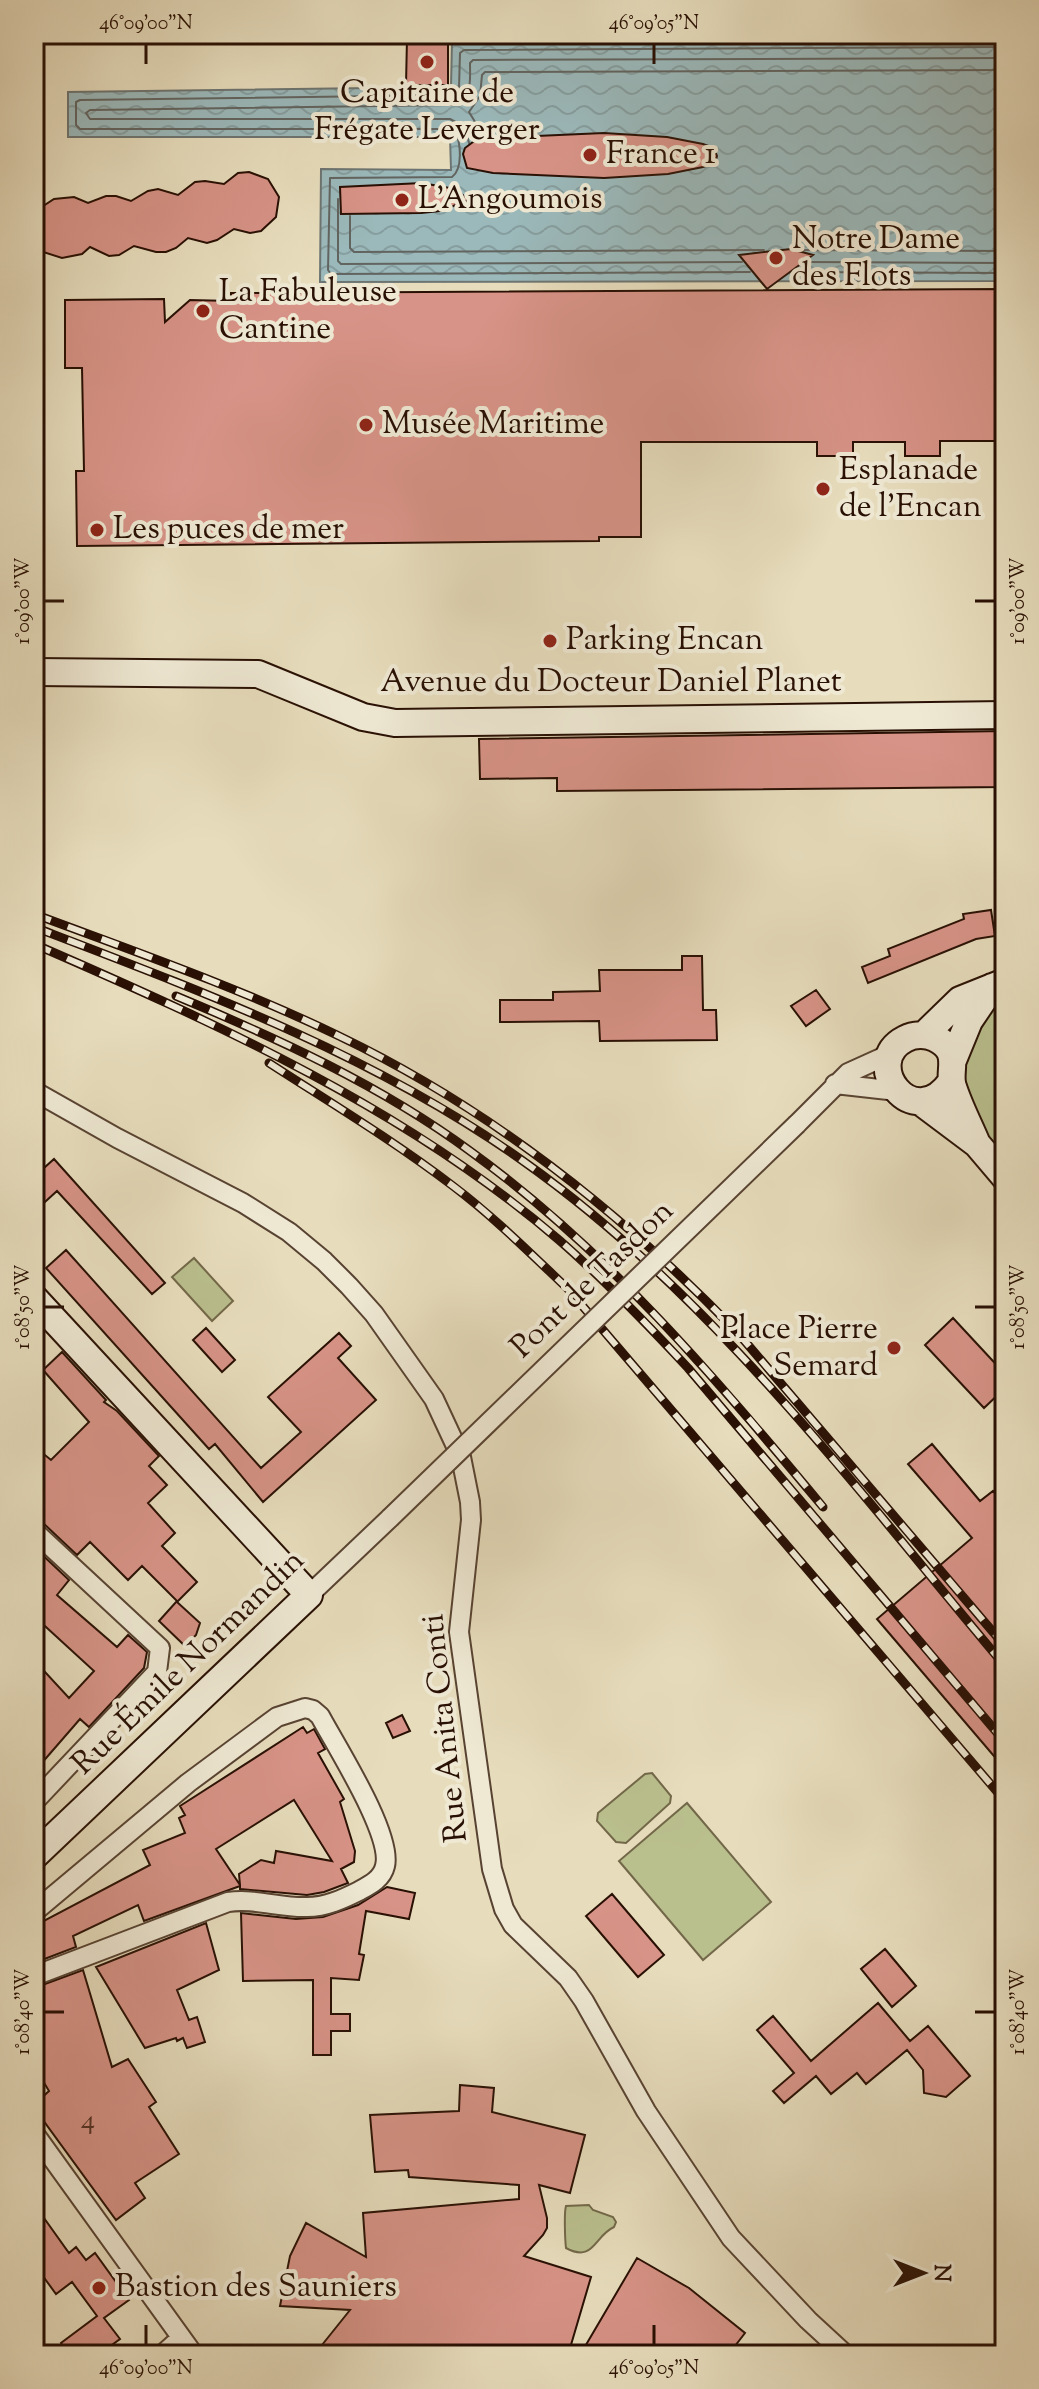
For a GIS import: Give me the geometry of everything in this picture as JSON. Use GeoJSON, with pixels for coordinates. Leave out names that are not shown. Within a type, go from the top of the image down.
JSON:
{"type":"FeatureCollection","features":[{"type":"Feature","properties":{"kind":"street","name":"Avenue du Docteur Daniel Planet"},"geometry":{"type":"LineString","coordinates":[[34,672],[258,674],[363,717],[395,723],[1005,715]]}},
{"type":"Feature","properties":{"kind":"street"},"geometry":{"type":"LineString","coordinates":[[999,984],[960,1000],[924,1035],[904,1039],[890,1054],[887,1067],[890,1080],[977,1144],[1005,1177]]}},
{"type":"Feature","properties":{"kind":"street"},"geometry":{"type":"LineString","coordinates":[[835,1084],[933,1099],[943,1092],[969,1021],[999,984]]}},
{"type":"Feature","properties":{"kind":"street"},"geometry":{"type":"LineString","coordinates":[[924,1035],[942,1043],[977,1144]]}},
{"type":"Feature","properties":{"kind":"street","name":"Pont de Tasdon"},"geometry":{"type":"LineString","coordinates":[[390,1518],[835,1084],[848,1073],[890,1054]]}},
{"type":"Feature","properties":{"kind":"street","name":"Rue Anita Conti"},"geometry":{"type":"LineString","coordinates":[[34,1091],[243,1203],[289,1232],[324,1261],[358,1296],[434,1399],[461,1457],[470,1502],[471,1520],[459,1632],[492,1869],[504,1909],[513,1925],[568,1978],[584,2001],[646,2111],[731,2238],[808,2320],[846,2355]]}},
{"type":"Feature","properties":{"kind":"street"},"geometry":{"type":"LineString","coordinates":[[34,1298],[309,1595]]}},
{"type":"Feature","properties":{"kind":"street","name":"Rue Émile Normandin"},"geometry":{"type":"LineString","coordinates":[[34,1856],[390,1518]]}},
{"type":"Feature","properties":{"kind":"street"},"geometry":{"type":"LineString","coordinates":[[34,1531],[160,1648],[157,1672],[34,1802]]}},
{"type":"Feature","properties":{"kind":"street"},"geometry":{"type":"LineString","coordinates":[[34,1912],[188,1783],[277,1717],[305,1708],[320,1716],[364,1798],[384,1848],[385,1867],[374,1883],[346,1898],[315,1906],[243,1900],[228,1902],[34,1976]]}},
{"type":"Feature","properties":{"kind":"street"},"geometry":{"type":"LineString","coordinates":[[34,2133],[194,2355]]}},
{"type":"Feature","properties":{"kind":"street"},"geometry":{"type":"LineString","coordinates":[[162,2355],[181,2338]]}},
{"type":"Feature","properties":{"kind":"green space"},"geometry":{"type":"Polygon","coordinates":[[[1005,982],[1005,1177],[953,1077],[1005,982]]]}},
{"type":"Feature","properties":{"kind":"green space"},"geometry":{"type":"Polygon","coordinates":[[[194,1258],[233,1301],[212,1321],[172,1277],[194,1258]]]}},
{"type":"Feature","properties":{"kind":"green space"},"geometry":{"type":"Polygon","coordinates":[[[652,1773],[671,1796],[670,1803],[626,1843],[616,1842],[597,1821],[598,1813],[645,1774],[652,1773]]]}},
{"type":"Feature","properties":{"kind":"green space"},"geometry":{"type":"Polygon","coordinates":[[[687,1803],[771,1902],[703,1960],[619,1861],[687,1803]]]}},
{"type":"Feature","properties":{"kind":"green space"},"geometry":{"type":"Polygon","coordinates":[[[589,2205],[593,2210],[613,2217],[616,2222],[588,2250],[575,2252],[566,2248],[566,2206],[589,2205]]]}},
{"type":"Feature","properties":{"kind":"water"},"geometry":{"type":"Polygon","coordinates":[[[1005,40],[1005,281],[320,282],[321,169],[451,170],[450,137],[68,137],[68,92],[451,87],[452,42],[1005,40]]]}},
{"type":"Feature","properties":{"kind":"building","name":"Capitaine de Frégate Leverger"},"geometry":{"type":"Polygon","coordinates":[[[407,38],[448,38],[448,85],[406,85],[407,38]]]}},
{"type":"Feature","properties":{"kind":"building","name":"France 1"},"geometry":{"type":"Polygon","coordinates":[[[604,133],[667,137],[703,144],[714,148],[717,156],[715,163],[668,174],[604,178],[493,173],[467,168],[463,154],[473,142],[492,138],[604,133]]]}},
{"type":"Feature","properties":{"kind":"building"},"geometry":{"type":"Polygon","coordinates":[[[249,172],[268,179],[279,197],[276,217],[261,231],[250,233],[234,229],[207,243],[188,238],[166,252],[134,246],[119,255],[109,256],[90,247],[82,254],[62,258],[34,249],[34,212],[54,199],[74,197],[88,203],[106,196],[116,196],[131,201],[158,189],[178,195],[195,182],[224,184],[238,173],[249,172]]]}},
{"type":"Feature","properties":{"kind":"building","name":"L'Angoumois"},"geometry":{"type":"Polygon","coordinates":[[[422,183],[455,189],[469,200],[440,211],[341,214],[340,187],[422,183]]]}},
{"type":"Feature","properties":{"kind":"building"},"geometry":{"type":"Polygon","coordinates":[[[791,249],[813,255],[767,289],[739,255],[791,249]]]}},
{"type":"Feature","properties":{"kind":"building"},"geometry":{"type":"Polygon","coordinates":[[[1005,289],[1005,441],[940,441],[940,456],[905,456],[905,442],[853,442],[853,456],[817,456],[817,442],[641,442],[641,537],[599,537],[599,541],[77,546],[76,471],[84,471],[82,368],[65,368],[65,300],[164,299],[165,322],[190,300],[231,301],[231,293],[1005,289]]]}},
{"type":"Feature","properties":{"kind":"building"},"geometry":{"type":"Polygon","coordinates":[[[1005,731],[1005,787],[557,791],[557,778],[480,779],[479,739],[1005,731]]]}},
{"type":"Feature","properties":{"kind":"building"},"geometry":{"type":"Polygon","coordinates":[[[991,910],[995,936],[976,939],[868,983],[862,967],[890,956],[888,949],[964,919],[963,914],[991,910]]]}},
{"type":"Feature","properties":{"kind":"building"},"geometry":{"type":"Polygon","coordinates":[[[682,956],[702,956],[703,1010],[716,1010],[717,1040],[600,1041],[599,1021],[500,1022],[500,1000],[553,1000],[553,992],[600,991],[599,970],[682,970],[682,956]]]}},
{"type":"Feature","properties":{"kind":"building"},"geometry":{"type":"Polygon","coordinates":[[[816,990],[830,1009],[806,1026],[791,1006],[816,990]]]}},
{"type":"Feature","properties":{"kind":"building"},"geometry":{"type":"Polygon","coordinates":[[[54,1159],[165,1283],[152,1294],[57,1191],[34,1212],[34,1177],[54,1159]]]}},
{"type":"Feature","properties":{"kind":"building"},"geometry":{"type":"Polygon","coordinates":[[[66,1250],[261,1468],[301,1432],[268,1397],[339,1333],[351,1346],[338,1358],[376,1400],[263,1502],[215,1444],[209,1449],[46,1268],[66,1250]]]}},
{"type":"Feature","properties":{"kind":"building"},"geometry":{"type":"Polygon","coordinates":[[[953,1318],[1005,1374],[1005,1388],[984,1408],[925,1345],[953,1318]]]}},
{"type":"Feature","properties":{"kind":"building"},"geometry":{"type":"Polygon","coordinates":[[[206,1328],[235,1360],[222,1372],[193,1340],[206,1328]]]}},
{"type":"Feature","properties":{"kind":"building"},"geometry":{"type":"Polygon","coordinates":[[[62,1352],[106,1400],[104,1402],[117,1411],[159,1456],[149,1466],[167,1485],[148,1503],[175,1533],[162,1546],[197,1582],[177,1602],[200,1623],[196,1635],[185,1646],[159,1621],[177,1601],[142,1566],[128,1580],[90,1542],[77,1555],[42,1522],[34,1519],[34,1446],[51,1460],[89,1422],[43,1370],[62,1352]]]}},
{"type":"Feature","properties":{"kind":"building"},"geometry":{"type":"Polygon","coordinates":[[[932,1444],[980,1501],[993,1491],[1005,1506],[1005,1769],[877,1619],[972,1538],[908,1464],[932,1444]]]}},
{"type":"Feature","properties":{"kind":"building"},"geometry":{"type":"Polygon","coordinates":[[[34,1547],[69,1580],[57,1595],[117,1647],[128,1635],[147,1652],[144,1668],[89,1727],[80,1719],[34,1772],[34,1660],[69,1698],[94,1671],[34,1616],[34,1547]]]}},
{"type":"Feature","properties":{"kind":"building"},"geometry":{"type":"Polygon","coordinates":[[[402,1715],[410,1731],[393,1738],[386,1723],[402,1715]]]}},
{"type":"Feature","properties":{"kind":"building"},"geometry":{"type":"Polygon","coordinates":[[[303,1727],[307,1733],[314,1729],[325,1749],[318,1753],[344,1799],[340,1802],[355,1851],[354,1862],[341,1869],[348,1883],[307,1895],[240,1889],[240,1886],[144,1921],[138,1905],[73,1936],[76,1947],[34,1963],[34,1926],[150,1865],[143,1850],[185,1833],[179,1818],[185,1815],[180,1806],[303,1727]],[[294,1800],[216,1849],[240,1885],[239,1874],[261,1860],[274,1863],[276,1851],[332,1861],[294,1800]]]}},
{"type":"Feature","properties":{"kind":"building"},"geometry":{"type":"Polygon","coordinates":[[[387,1887],[415,1893],[409,1919],[366,1911],[359,1954],[364,1955],[359,1980],[331,1978],[331,2014],[350,2014],[350,2031],[331,2031],[331,2055],[313,2055],[313,1980],[243,1981],[241,1913],[296,1919],[323,1917],[358,1905],[387,1887]]]}},
{"type":"Feature","properties":{"kind":"building"},"geometry":{"type":"Polygon","coordinates":[[[612,1894],[664,1955],[638,1977],[586,1916],[612,1894]]]}},
{"type":"Feature","properties":{"kind":"building"},"geometry":{"type":"Polygon","coordinates":[[[206,1923],[219,1970],[177,1990],[189,2020],[197,2017],[205,2042],[187,2048],[183,2038],[177,2041],[176,2038],[145,2048],[96,1967],[206,1923]]]}},
{"type":"Feature","properties":{"kind":"building"},"geometry":{"type":"Polygon","coordinates":[[[885,1949],[916,1986],[892,2007],[861,1969],[885,1949]]]}},
{"type":"Feature","properties":{"kind":"building"},"geometry":{"type":"Polygon","coordinates":[[[83,1970],[112,2067],[128,2059],[156,2102],[149,2107],[179,2154],[135,2183],[145,2198],[116,2220],[43,2120],[38,2101],[49,2091],[34,2066],[34,1988],[83,1970]]]}},
{"type":"Feature","properties":{"kind":"building"},"geometry":{"type":"Polygon","coordinates":[[[878,2003],[910,2041],[928,2026],[970,2076],[946,2097],[924,2093],[923,2070],[907,2050],[866,2084],[857,2073],[831,2094],[816,2076],[784,2103],[773,2091],[794,2073],[757,2030],[773,2016],[811,2061],[878,2003]]]}},
{"type":"Feature","properties":{"kind":"building"},"geometry":{"type":"Polygon","coordinates":[[[460,2085],[494,2088],[492,2112],[585,2135],[570,2193],[539,2185],[547,2228],[524,2256],[591,2277],[568,2355],[335,2355],[322,2345],[350,2310],[280,2306],[290,2256],[306,2223],[366,2257],[363,2213],[519,2199],[519,2185],[409,2177],[408,2170],[375,2172],[370,2115],[459,2111],[460,2085]]]}},
{"type":"Feature","properties":{"kind":"building","name":"Bastion des Sauniers"},"geometry":{"type":"Polygon","coordinates":[[[34,2204],[69,2253],[76,2247],[86,2260],[95,2253],[129,2300],[104,2318],[120,2339],[98,2355],[69,2355],[61,2343],[97,2316],[72,2282],[56,2294],[34,2264],[34,2204]]]}},
{"type":"Feature","properties":{"kind":"building"},"geometry":{"type":"Polygon","coordinates":[[[637,2258],[689,2288],[745,2333],[728,2355],[580,2355],[637,2258]]]}},
{"type":"Feature","properties":{"kind":"railway"},"geometry":{"type":"LineString","coordinates":[[34,914],[226,986],[339,1036],[448,1096],[551,1166],[647,1245],[737,1332],[1005,1646]]}},
{"type":"Feature","properties":{"kind":"railway"},"geometry":{"type":"LineString","coordinates":[[34,927],[224,1002],[348,1058],[466,1123],[523,1161],[592,1214],[658,1272],[720,1333],[837,1464],[1005,1666]]}},
{"type":"Feature","properties":{"kind":"railway"},"geometry":{"type":"LineString","coordinates":[[34,944],[172,1005],[308,1072],[374,1109],[438,1149],[559,1240],[625,1302],[688,1368],[1005,1742]]}},
{"type":"Feature","properties":{"kind":"railway"},"geometry":{"type":"LineString","coordinates":[[176,996],[253,1029],[365,1084],[436,1127],[520,1189],[568,1230],[658,1318],[823,1507]]}},
{"type":"Feature","properties":{"kind":"railway"},"geometry":{"type":"LineString","coordinates":[[269,1063],[453,1186],[498,1223],[568,1289],[1005,1801]]}},
{"type":"Feature","properties":{"kind":"place","name":"Capitaine de Frégate Leverger"},"geometry":{"type":"Point","coordinates":[427,62]}},
{"type":"Feature","properties":{"kind":"place","name":"France 1"},"geometry":{"type":"Point","coordinates":[590,155]}},
{"type":"Feature","properties":{"kind":"place","name":"L'Angoumois"},"geometry":{"type":"Point","coordinates":[402,200]}},
{"type":"Feature","properties":{"kind":"place","name":"Notre Dame des Flots"},"geometry":{"type":"Point","coordinates":[776,258]}},
{"type":"Feature","properties":{"kind":"place","name":"La Fabuleuse Cantine"},"geometry":{"type":"Point","coordinates":[203,311]}},
{"type":"Feature","properties":{"kind":"place","name":"Musée Maritime"},"geometry":{"type":"Point","coordinates":[366,425]}},
{"type":"Feature","properties":{"kind":"place","name":"Esplanade de l’Encan"},"geometry":{"type":"Point","coordinates":[823,489]}},
{"type":"Feature","properties":{"kind":"place","name":"Les puces de mer"},"geometry":{"type":"Point","coordinates":[97,530]}},
{"type":"Feature","properties":{"kind":"place","name":"Parking Encan"},"geometry":{"type":"Point","coordinates":[550,641]}},
{"type":"Feature","properties":{"kind":"place","name":"Place Pierre Semard"},"geometry":{"type":"Point","coordinates":[894,1348]}},
{"type":"Feature","properties":{"kind":"place","name":"Bastion des Sauniers"},"geometry":{"type":"Point","coordinates":[99,2288]}}]}
